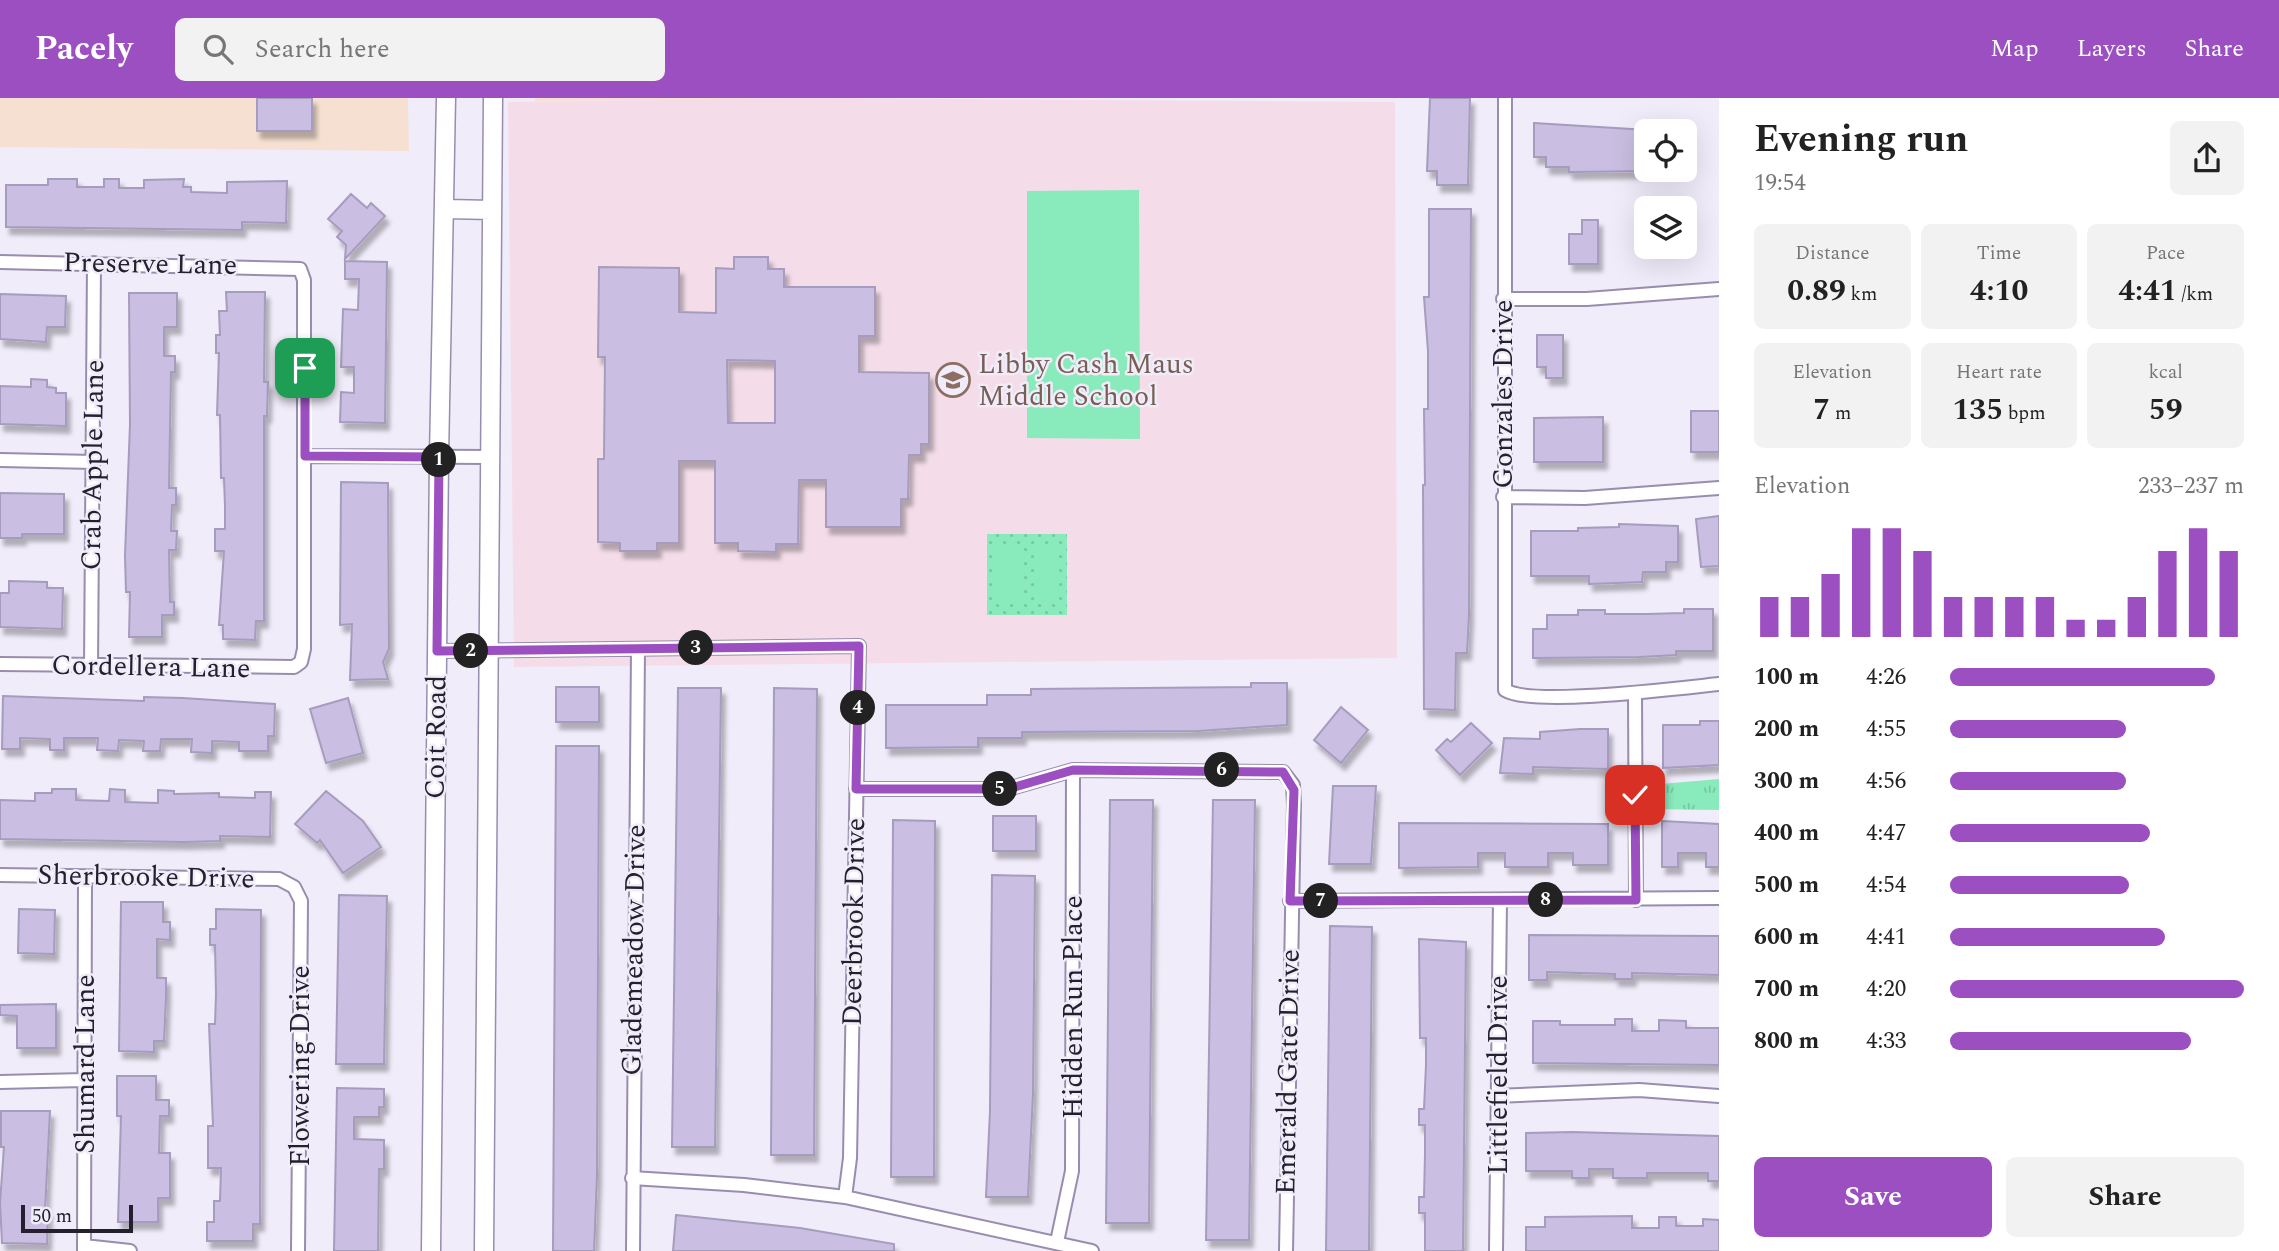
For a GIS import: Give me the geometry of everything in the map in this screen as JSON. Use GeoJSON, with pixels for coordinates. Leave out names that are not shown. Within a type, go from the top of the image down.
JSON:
{"type":"FeatureCollection","features":[{"type":"Feature","properties":{"kind":"main road","name":"Coit Road"},"geometry":{"type":"LineString","coordinates":[[431,1251],[439,457],[446,209],[446,98]]}},
{"type":"Feature","properties":{"kind":"main road","name":"Coit Road"},"geometry":{"type":"LineString","coordinates":[[484,1251],[487,650],[494,98]]}},
{"type":"Feature","properties":{"kind":"main road"},"geometry":{"type":"LineString","coordinates":[[446,209],[492,209]]}},
{"type":"Feature","properties":{"kind":"street","name":"Gonzales Drive"},"geometry":{"type":"LineString","coordinates":[[1505,98],[1505,690],[1528,697],[1635,693]]}},
{"type":"Feature","properties":{"kind":"street","name":"Preserve Lane"},"geometry":{"type":"LineString","coordinates":[[0,262],[300,269],[304,280],[305,456]]}},
{"type":"Feature","properties":{"kind":"street","name":"Crab Apple Lane"},"geometry":{"type":"LineString","coordinates":[[91,667],[94,263]]}},
{"type":"Feature","properties":{"kind":"street"},"geometry":{"type":"LineString","coordinates":[[1503,299],[1587,299],[1719,289]]}},
{"type":"Feature","properties":{"kind":"street"},"geometry":{"type":"LineString","coordinates":[[305,456],[490,457]]}},
{"type":"Feature","properties":{"kind":"street","name":"Cordellera Lane"},"geometry":{"type":"LineString","coordinates":[[0,664],[291,668],[301,662],[304,649],[305,456]]}},
{"type":"Feature","properties":{"kind":"street"},"geometry":{"type":"LineString","coordinates":[[0,460],[94,461]]}},
{"type":"Feature","properties":{"kind":"street"},"geometry":{"type":"LineString","coordinates":[[1503,497],[1586,498],[1719,488]]}},
{"type":"Feature","properties":{"kind":"street","name":"Deerbrook Drive"},"geometry":{"type":"LineString","coordinates":[[638,649],[859,646],[850,1158],[845,1197]]}},
{"type":"Feature","properties":{"kind":"street"},"geometry":{"type":"LineString","coordinates":[[437,651],[638,649]]}},
{"type":"Feature","properties":{"kind":"street","name":"Glademeadow Drive"},"geometry":{"type":"LineString","coordinates":[[633,1251],[638,649]]}},
{"type":"Feature","properties":{"kind":"street"},"geometry":{"type":"LineString","coordinates":[[1636,900],[1635,693],[1719,684]]}},
{"type":"Feature","properties":{"kind":"street"},"geometry":{"type":"LineString","coordinates":[[856,789],[1008,789],[1073,770]]}},
{"type":"Feature","properties":{"kind":"street","name":"Emerald Gate Drive"},"geometry":{"type":"LineString","coordinates":[[1073,770],[1283,772],[1294,790],[1286,1251]]}},
{"type":"Feature","properties":{"kind":"street","name":"Hidden Run Place"},"geometry":{"type":"LineString","coordinates":[[1058,1242],[1072,1171],[1073,770]]}},
{"type":"Feature","properties":{"kind":"street","name":"Sherbrooke Drive"},"geometry":{"type":"LineString","coordinates":[[0,875],[279,879],[291,883]]}},
{"type":"Feature","properties":{"kind":"street","name":"Shumard Lane"},"geometry":{"type":"LineString","coordinates":[[84,1248],[85,877]]}},
{"type":"Feature","properties":{"kind":"street","name":"Flowering Drive"},"geometry":{"type":"LineString","coordinates":[[291,883],[301,901],[299,1251]]}},
{"type":"Feature","properties":{"kind":"street"},"geometry":{"type":"LineString","coordinates":[[1290,901],[1719,898]]}},
{"type":"Feature","properties":{"kind":"street","name":"Littlefield Drive"},"geometry":{"type":"LineString","coordinates":[[1496,1251],[1500,900]]}},
{"type":"Feature","properties":{"kind":"street"},"geometry":{"type":"LineString","coordinates":[[0,1082],[84,1080]]}},
{"type":"Feature","properties":{"kind":"street"},"geometry":{"type":"LineString","coordinates":[[1496,1096],[1639,1090],[1719,1096]]}},
{"type":"Feature","properties":{"kind":"street"},"geometry":{"type":"LineString","coordinates":[[632,1178],[744,1185],[845,1197],[1092,1251]]}},
{"type":"Feature","properties":{"kind":"street"},"geometry":{"type":"LineString","coordinates":[[84,1248],[130,1251]]}},
{"type":"Feature","properties":{"kind":"shaded area"},"geometry":{"type":"Polygon","coordinates":[[[0,98],[408,98],[409,151],[0,147],[0,98]]]}},
{"type":"Feature","properties":{"kind":"shaded area"},"geometry":{"type":"Polygon","coordinates":[[[535,98],[803,98],[535,101],[535,98]]]}},
{"type":"Feature","properties":{"kind":"shaded area","name":"Libby Cash Maus Middle School"},"geometry":{"type":"Polygon","coordinates":[[[803,98],[1395,102],[1397,658],[514,667],[508,102],[803,98]]]}},
{"type":"Feature","properties":{"kind":"green space"},"geometry":{"type":"Polygon","coordinates":[[[1139,190],[1140,439],[1027,438],[1027,191],[1139,190]]]}},
{"type":"Feature","properties":{"kind":"green space"},"geometry":{"type":"Polygon","coordinates":[[[987,534],[1067,534],[1067,615],[987,615],[987,534]]]}},
{"type":"Feature","properties":{"kind":"green space"},"geometry":{"type":"Polygon","coordinates":[[[1058,547],[1059,600],[1034,601],[1034,548],[1058,547]]]}},
{"type":"Feature","properties":{"kind":"green space"},"geometry":{"type":"Polygon","coordinates":[[[995,548],[1020,548],[1020,600],[996,601],[995,548]]]}},
{"type":"Feature","properties":{"kind":"green space"},"geometry":{"type":"Polygon","coordinates":[[[1719,779],[1719,810],[1649,809],[1649,785],[1719,779]]]}},
{"type":"Feature","properties":{"kind":"building"},"geometry":{"type":"Polygon","coordinates":[[[257,98],[312,98],[312,131],[257,131],[257,98]]]}},
{"type":"Feature","properties":{"kind":"building"},"geometry":{"type":"Polygon","coordinates":[[[1430,98],[1470,98],[1468,185],[1437,185],[1437,171],[1427,171],[1430,98]]]}},
{"type":"Feature","properties":{"kind":"building"},"geometry":{"type":"Polygon","coordinates":[[[1534,123],[1634,129],[1634,171],[1569,172],[1569,167],[1546,167],[1546,157],[1534,157],[1534,123]]]}},
{"type":"Feature","properties":{"kind":"building"},"geometry":{"type":"Polygon","coordinates":[[[48,179],[77,179],[77,187],[104,187],[104,179],[119,179],[119,188],[144,188],[144,180],[184,179],[183,187],[191,187],[191,192],[227,193],[227,182],[287,181],[286,223],[242,222],[242,230],[6,227],[6,185],[48,185],[48,179]]]}},
{"type":"Feature","properties":{"kind":"building"},"geometry":{"type":"Polygon","coordinates":[[[351,194],[367,208],[371,203],[385,216],[345,259],[346,245],[337,237],[342,231],[328,219],[351,194]]]}},
{"type":"Feature","properties":{"kind":"building"},"geometry":{"type":"Polygon","coordinates":[[[1429,209],[1471,209],[1469,615],[1467,653],[1456,653],[1455,710],[1424,709],[1423,485],[1424,409],[1428,409],[1428,351],[1424,297],[1429,297],[1429,209]]]}},
{"type":"Feature","properties":{"kind":"building"},"geometry":{"type":"Polygon","coordinates":[[[1582,220],[1598,220],[1598,264],[1569,264],[1569,234],[1582,234],[1582,220]]]}},
{"type":"Feature","properties":{"kind":"building"},"geometry":{"type":"Polygon","coordinates":[[[734,257],[768,257],[768,269],[784,269],[784,287],[875,287],[875,336],[859,336],[859,372],[929,373],[929,444],[921,444],[921,455],[909,455],[908,499],[901,499],[901,527],[826,527],[826,480],[799,480],[798,544],[776,544],[776,552],[738,551],[738,543],[715,543],[715,461],[679,461],[679,543],[657,543],[657,551],[620,551],[620,543],[598,542],[598,459],[604,459],[605,357],[598,357],[599,267],[679,268],[679,312],[716,313],[716,268],[734,269],[734,257]],[[727,360],[728,423],[775,423],[775,361],[727,360]]]}},
{"type":"Feature","properties":{"kind":"building"},"geometry":{"type":"Polygon","coordinates":[[[345,261],[387,262],[385,423],[340,422],[341,392],[354,393],[354,367],[341,367],[343,309],[358,310],[359,279],[345,279],[345,261]]]}},
{"type":"Feature","properties":{"kind":"building"},"geometry":{"type":"Polygon","coordinates":[[[226,292],[265,292],[264,382],[268,382],[267,416],[264,416],[264,621],[256,621],[255,640],[223,639],[223,625],[219,625],[224,551],[215,551],[215,529],[225,529],[225,506],[224,478],[221,478],[220,415],[217,415],[219,353],[216,353],[216,335],[220,335],[219,311],[227,311],[226,292]]]}},
{"type":"Feature","properties":{"kind":"building"},"geometry":{"type":"Polygon","coordinates":[[[129,293],[177,293],[177,327],[164,327],[164,356],[175,356],[175,372],[171,372],[169,488],[176,488],[171,531],[177,531],[176,550],[169,550],[170,602],[174,602],[174,615],[162,615],[162,637],[129,637],[130,592],[126,592],[125,555],[130,424],[129,293]]]}},
{"type":"Feature","properties":{"kind":"building"},"geometry":{"type":"Polygon","coordinates":[[[0,294],[66,296],[65,327],[47,327],[46,342],[0,339],[0,294]]]}},
{"type":"Feature","properties":{"kind":"building"},"geometry":{"type":"Polygon","coordinates":[[[1537,335],[1563,335],[1563,378],[1546,378],[1546,367],[1537,367],[1537,335]]]}},
{"type":"Feature","properties":{"kind":"building"},"geometry":{"type":"Polygon","coordinates":[[[31,379],[47,380],[47,387],[56,388],[56,393],[66,393],[66,426],[0,424],[0,386],[31,387],[31,379]]]}},
{"type":"Feature","properties":{"kind":"building"},"geometry":{"type":"Polygon","coordinates":[[[1691,411],[1719,411],[1719,452],[1691,452],[1691,411]]]}},
{"type":"Feature","properties":{"kind":"building"},"geometry":{"type":"Polygon","coordinates":[[[1603,417],[1603,462],[1534,462],[1534,418],[1603,417]]]}},
{"type":"Feature","properties":{"kind":"building"},"geometry":{"type":"Polygon","coordinates":[[[341,482],[388,483],[389,649],[383,662],[388,679],[350,680],[352,624],[340,625],[341,482]]]}},
{"type":"Feature","properties":{"kind":"building"},"geometry":{"type":"Polygon","coordinates":[[[0,493],[64,494],[64,534],[22,534],[22,538],[0,538],[0,493]]]}},
{"type":"Feature","properties":{"kind":"building"},"geometry":{"type":"Polygon","coordinates":[[[1719,516],[1719,566],[1701,567],[1696,519],[1719,516]]]}},
{"type":"Feature","properties":{"kind":"building"},"geometry":{"type":"Polygon","coordinates":[[[1619,524],[1678,526],[1678,562],[1666,562],[1666,572],[1643,572],[1642,582],[1589,584],[1589,576],[1531,576],[1531,531],[1578,531],[1578,528],[1619,527],[1619,524]]]}},
{"type":"Feature","properties":{"kind":"building"},"geometry":{"type":"Polygon","coordinates":[[[9,581],[47,582],[47,588],[63,588],[62,629],[0,627],[0,593],[9,593],[9,581]]]}},
{"type":"Feature","properties":{"kind":"building"},"geometry":{"type":"Polygon","coordinates":[[[1684,609],[1713,609],[1713,651],[1676,651],[1676,655],[1639,657],[1533,658],[1533,629],[1547,629],[1547,615],[1578,615],[1578,610],[1605,610],[1605,614],[1684,613],[1684,609]]]}},
{"type":"Feature","properties":{"kind":"building"},"geometry":{"type":"Polygon","coordinates":[[[1251,683],[1287,683],[1287,725],[1198,731],[1022,732],[1022,738],[978,738],[978,747],[886,748],[886,705],[987,705],[987,695],[1031,695],[1031,689],[1251,687],[1251,683]]]}},
{"type":"Feature","properties":{"kind":"building"},"geometry":{"type":"Polygon","coordinates":[[[556,687],[599,687],[599,722],[556,722],[556,687]]]}},
{"type":"Feature","properties":{"kind":"building"},"geometry":{"type":"Polygon","coordinates":[[[678,688],[721,688],[715,1147],[672,1147],[678,688]]]}},
{"type":"Feature","properties":{"kind":"building"},"geometry":{"type":"Polygon","coordinates":[[[774,688],[817,689],[814,1155],[771,1155],[774,688]]]}},
{"type":"Feature","properties":{"kind":"building"},"geometry":{"type":"Polygon","coordinates":[[[3,696],[144,701],[144,697],[183,698],[275,704],[274,736],[268,736],[268,751],[239,751],[239,742],[212,741],[212,753],[191,752],[192,739],[161,739],[160,751],[143,751],[144,741],[119,740],[118,751],[97,750],[98,738],[64,738],[64,750],[50,750],[50,739],[20,738],[20,749],[2,749],[3,696]]]}},
{"type":"Feature","properties":{"kind":"building"},"geometry":{"type":"Polygon","coordinates":[[[348,698],[363,753],[326,763],[310,709],[348,698]]]}},
{"type":"Feature","properties":{"kind":"building"},"geometry":{"type":"Polygon","coordinates":[[[1341,707],[1368,730],[1341,763],[1314,740],[1341,707]]]}},
{"type":"Feature","properties":{"kind":"building"},"geometry":{"type":"Polygon","coordinates":[[[1700,721],[1719,721],[1719,765],[1663,768],[1663,725],[1700,725],[1700,721]]]}},
{"type":"Feature","properties":{"kind":"building"},"geometry":{"type":"Polygon","coordinates":[[[1471,723],[1492,743],[1460,775],[1436,750],[1447,739],[1451,742],[1471,723]]]}},
{"type":"Feature","properties":{"kind":"building"},"geometry":{"type":"Polygon","coordinates":[[[1608,729],[1608,769],[1533,767],[1533,774],[1500,773],[1504,738],[1540,739],[1540,732],[1608,729]]]}},
{"type":"Feature","properties":{"kind":"building"},"geometry":{"type":"Polygon","coordinates":[[[556,746],[599,746],[597,1175],[594,1251],[553,1251],[556,746]]]}},
{"type":"Feature","properties":{"kind":"building"},"geometry":{"type":"Polygon","coordinates":[[[1333,786],[1376,786],[1371,864],[1329,864],[1333,786]]]}},
{"type":"Feature","properties":{"kind":"building"},"geometry":{"type":"Polygon","coordinates":[[[52,789],[76,789],[76,800],[109,801],[110,789],[125,790],[125,802],[158,803],[158,790],[174,791],[174,794],[219,793],[219,797],[255,798],[255,792],[271,792],[270,837],[220,836],[220,841],[184,842],[0,839],[0,800],[35,801],[35,793],[52,793],[52,789]]]}},
{"type":"Feature","properties":{"kind":"building"},"geometry":{"type":"Polygon","coordinates":[[[326,791],[363,821],[381,847],[343,873],[320,840],[317,843],[295,824],[326,791]]]}},
{"type":"Feature","properties":{"kind":"building"},"geometry":{"type":"Polygon","coordinates":[[[1110,800],[1153,800],[1149,1223],[1106,1223],[1110,800]]]}},
{"type":"Feature","properties":{"kind":"building"},"geometry":{"type":"Polygon","coordinates":[[[1213,800],[1255,800],[1249,1240],[1206,1240],[1213,800]]]}},
{"type":"Feature","properties":{"kind":"building"},"geometry":{"type":"Polygon","coordinates":[[[993,816],[1036,816],[1036,851],[993,851],[993,816]]]}},
{"type":"Feature","properties":{"kind":"building"},"geometry":{"type":"Polygon","coordinates":[[[893,820],[935,821],[934,1177],[891,1177],[893,820]]]}},
{"type":"Feature","properties":{"kind":"building"},"geometry":{"type":"Polygon","coordinates":[[[1662,821],[1719,824],[1719,867],[1706,867],[1706,853],[1678,853],[1678,867],[1662,867],[1662,821]]]}},
{"type":"Feature","properties":{"kind":"building"},"geometry":{"type":"Polygon","coordinates":[[[1399,823],[1608,824],[1608,865],[1573,865],[1573,853],[1548,853],[1548,867],[1505,867],[1505,853],[1478,853],[1478,867],[1399,868],[1399,823]]]}},
{"type":"Feature","properties":{"kind":"building"},"geometry":{"type":"Polygon","coordinates":[[[992,875],[1035,876],[1033,1093],[1028,1197],[986,1197],[990,1111],[992,875]]]}},
{"type":"Feature","properties":{"kind":"building"},"geometry":{"type":"Polygon","coordinates":[[[339,895],[387,896],[384,1064],[336,1064],[339,895]]]}},
{"type":"Feature","properties":{"kind":"building"},"geometry":{"type":"Polygon","coordinates":[[[121,902],[163,902],[163,922],[170,922],[170,940],[157,939],[157,978],[166,978],[166,997],[164,1041],[154,1041],[154,1052],[119,1051],[121,902]]]}},
{"type":"Feature","properties":{"kind":"building"},"geometry":{"type":"Polygon","coordinates":[[[19,909],[55,910],[54,954],[18,953],[19,909]]]}},
{"type":"Feature","properties":{"kind":"building"},"geometry":{"type":"Polygon","coordinates":[[[216,909],[261,910],[260,1224],[253,1224],[253,1241],[207,1241],[207,1222],[214,1222],[214,1201],[220,1201],[221,1168],[208,1168],[208,1126],[213,1126],[209,1024],[215,1024],[216,994],[215,945],[210,945],[210,929],[216,929],[216,909]]]}},
{"type":"Feature","properties":{"kind":"building"},"geometry":{"type":"Polygon","coordinates":[[[1330,926],[1372,927],[1369,1251],[1326,1251],[1330,926]]]}},
{"type":"Feature","properties":{"kind":"building"},"geometry":{"type":"Polygon","coordinates":[[[1529,935],[1719,936],[1719,975],[1632,973],[1632,979],[1615,979],[1615,974],[1547,972],[1547,980],[1529,980],[1529,935]]]}},
{"type":"Feature","properties":{"kind":"building"},"geometry":{"type":"Polygon","coordinates":[[[1419,939],[1466,942],[1463,1251],[1425,1251],[1425,1213],[1419,1213],[1419,1197],[1424,1197],[1425,1125],[1419,1125],[1419,1109],[1424,1109],[1426,1038],[1420,1038],[1419,939]]]}},
{"type":"Feature","properties":{"kind":"building"},"geometry":{"type":"Polygon","coordinates":[[[56,1004],[56,1048],[17,1048],[17,1016],[0,1015],[0,1005],[56,1004]]]}},
{"type":"Feature","properties":{"kind":"building"},"geometry":{"type":"Polygon","coordinates":[[[1615,1019],[1632,1019],[1632,1031],[1659,1031],[1659,1020],[1686,1021],[1686,1028],[1719,1028],[1719,1065],[1533,1063],[1533,1021],[1560,1021],[1560,1025],[1615,1025],[1615,1019]]]}},
{"type":"Feature","properties":{"kind":"building"},"geometry":{"type":"Polygon","coordinates":[[[117,1076],[156,1076],[156,1100],[169,1100],[169,1116],[160,1116],[159,1153],[170,1153],[170,1198],[158,1198],[158,1222],[118,1222],[121,1116],[117,1116],[117,1076]]]}},
{"type":"Feature","properties":{"kind":"building"},"geometry":{"type":"Polygon","coordinates":[[[337,1088],[384,1089],[384,1107],[379,1107],[379,1117],[354,1117],[354,1139],[384,1140],[384,1169],[379,1169],[378,1251],[334,1251],[337,1088]]]}},
{"type":"Feature","properties":{"kind":"building"},"geometry":{"type":"Polygon","coordinates":[[[1,1111],[50,1111],[45,1210],[48,1210],[47,1244],[2,1243],[0,1203],[4,1147],[1,1147],[1,1111]]]}},
{"type":"Feature","properties":{"kind":"building"},"geometry":{"type":"Polygon","coordinates":[[[1526,1133],[1719,1136],[1719,1181],[1708,1181],[1708,1173],[1647,1173],[1647,1178],[1613,1178],[1613,1169],[1589,1169],[1589,1178],[1572,1178],[1572,1171],[1526,1171],[1526,1133]]]}},
{"type":"Feature","properties":{"kind":"building"},"geometry":{"type":"Polygon","coordinates":[[[676,1215],[800,1228],[894,1244],[894,1251],[673,1251],[676,1215]]]}},
{"type":"Feature","properties":{"kind":"building"},"geometry":{"type":"Polygon","coordinates":[[[1632,1216],[1632,1228],[1659,1228],[1659,1217],[1676,1217],[1676,1226],[1703,1226],[1703,1219],[1719,1220],[1719,1251],[1526,1251],[1526,1227],[1545,1227],[1545,1217],[1632,1216]]]}},
{"type":"Feature","properties":{"kind":"place","name":"Libby Cash Maus Middle School"},"geometry":{"type":"Point","coordinates":[953,380]}},
{"type":"Feature","properties":{"kind":"route"},"geometry":{"type":"LineString","coordinates":[[305,368],[305,456],[439,457],[437,651],[859,646],[856,789],[1008,789],[1073,770],[1283,772],[1290,779],[1294,790],[1290,901],[1636,900],[1635,795]]}}]}
